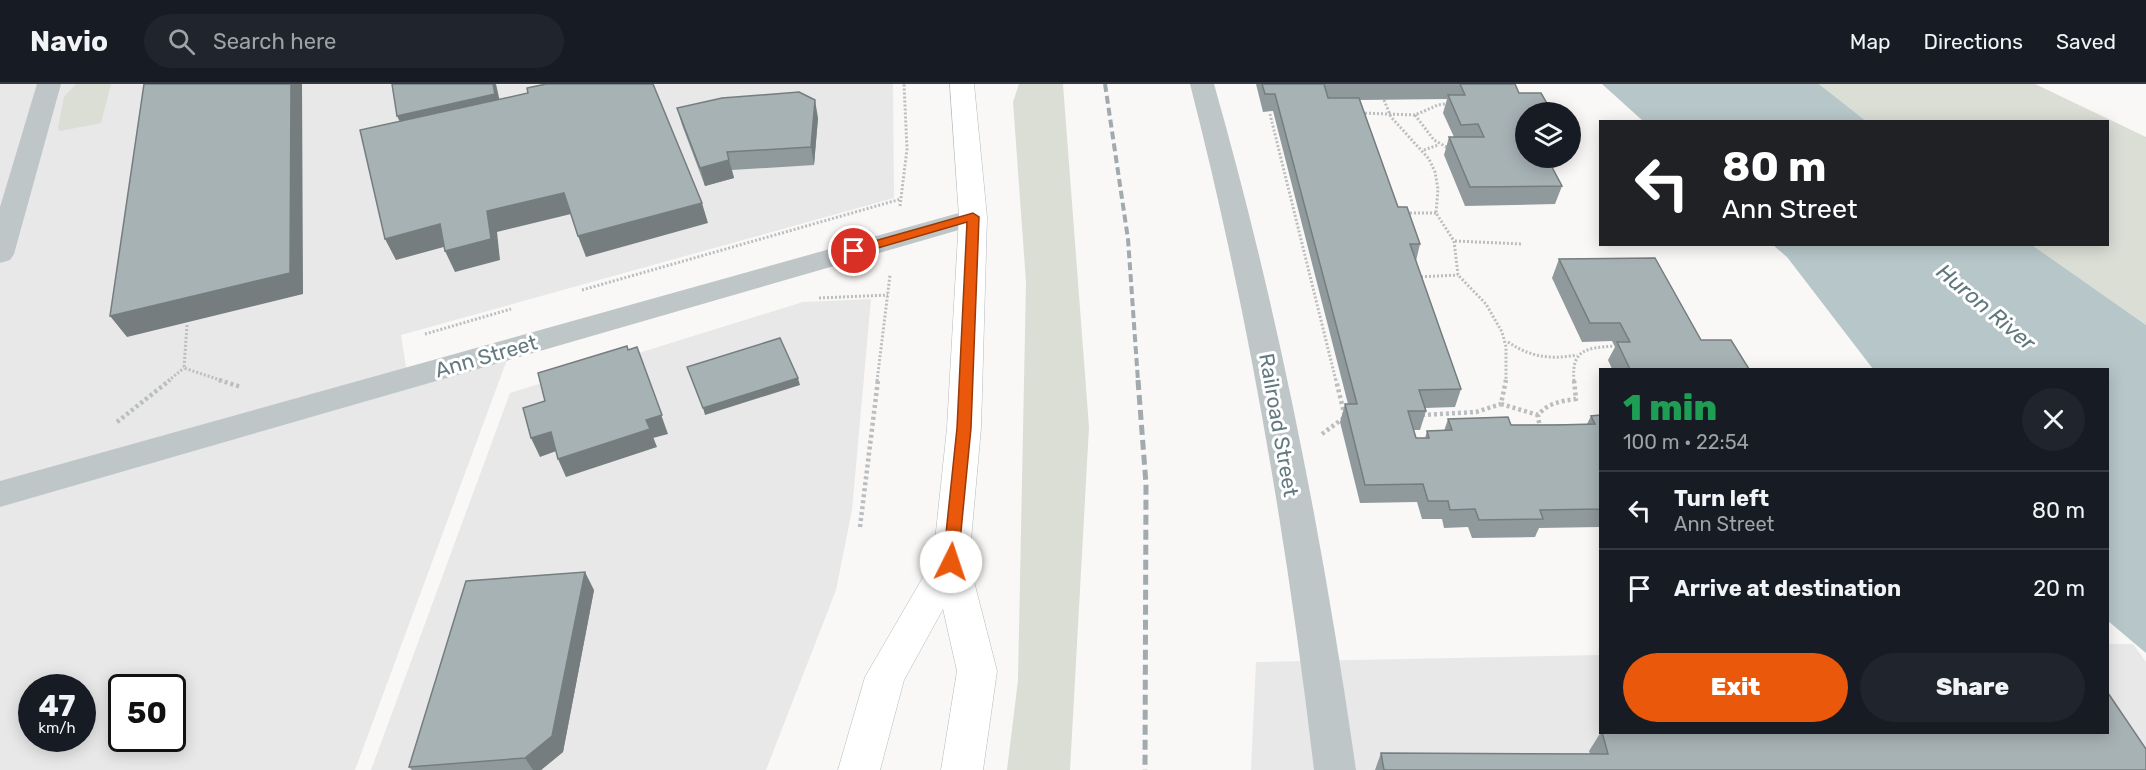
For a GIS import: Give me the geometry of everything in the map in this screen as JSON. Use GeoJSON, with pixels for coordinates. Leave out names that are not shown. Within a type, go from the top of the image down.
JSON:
{"type":"FeatureCollection","features":[{"type":"Feature","properties":{"kind":"main road"},"geometry":{"type":"LineString","coordinates":[[962,84],[973,217],[964,428],[951,562],[977,671],[962,770]]}},
{"type":"Feature","properties":{"kind":"main road"},"geometry":{"type":"LineString","coordinates":[[859,770],[885,677],[951,562]]}},
{"type":"Feature","properties":{"kind":"street"},"geometry":{"type":"LineString","coordinates":[[0,254],[50,84]]}},
{"type":"Feature","properties":{"kind":"street","name":"Railroad Street"},"geometry":{"type":"LineString","coordinates":[[1202,84],[1224,165],[1276,396],[1316,624],[1335,770]]}},
{"type":"Feature","properties":{"kind":"street","name":"Ann Street"},"geometry":{"type":"LineString","coordinates":[[0,494],[973,217]]}},
{"type":"Feature","properties":{"kind":"path"},"geometry":{"type":"LineString","coordinates":[[860,527],[907,149],[904,84]]}},
{"type":"Feature","properties":{"kind":"path"},"geometry":{"type":"LineString","coordinates":[[1384,100],[1388,112],[1405,134],[1424,150],[1435,166],[1439,196],[1436,213]]}},
{"type":"Feature","properties":{"kind":"path"},"geometry":{"type":"LineString","coordinates":[[1354,113],[1388,112],[1415,115],[1438,105],[1455,102]]}},
{"type":"Feature","properties":{"kind":"path"},"geometry":{"type":"LineString","coordinates":[[1270,114],[1345,417],[1314,440]]}},
{"type":"Feature","properties":{"kind":"path"},"geometry":{"type":"LineString","coordinates":[[1415,115],[1426,134],[1438,145],[1458,151]]}},
{"type":"Feature","properties":{"kind":"path"},"geometry":{"type":"LineString","coordinates":[[1424,150],[1438,145]]}},
{"type":"Feature","properties":{"kind":"path"},"geometry":{"type":"LineString","coordinates":[[582,290],[901,198]]}},
{"type":"Feature","properties":{"kind":"path"},"geometry":{"type":"LineString","coordinates":[[1398,214],[1436,213]]}},
{"type":"Feature","properties":{"kind":"path"},"geometry":{"type":"LineString","coordinates":[[1436,213],[1452,232],[1458,275],[1484,301],[1507,342],[1507,380],[1501,404]]}},
{"type":"Feature","properties":{"kind":"path"},"geometry":{"type":"LineString","coordinates":[[1455,241],[1523,244]]}},
{"type":"Feature","properties":{"kind":"path"},"geometry":{"type":"LineString","coordinates":[[1410,277],[1458,275]]}},
{"type":"Feature","properties":{"kind":"path"},"geometry":{"type":"LineString","coordinates":[[116,422],[184,368],[187,325]]}},
{"type":"Feature","properties":{"kind":"path"},"geometry":{"type":"LineString","coordinates":[[1507,342],[1518,350],[1546,358],[1562,358],[1594,346],[1614,346]]}},
{"type":"Feature","properties":{"kind":"path"},"geometry":{"type":"LineString","coordinates":[[1544,435],[1540,428],[1538,415],[1543,407],[1554,402],[1576,399],[1572,364],[1577,354]]}},
{"type":"Feature","properties":{"kind":"path"},"geometry":{"type":"LineString","coordinates":[[184,368],[242,387]]}},
{"type":"Feature","properties":{"kind":"path"},"geometry":{"type":"LineString","coordinates":[[1416,415],[1476,412],[1501,404],[1538,415]]}},
{"type":"Feature","properties":{"kind":"shaded area"},"geometry":{"type":"Polygon","coordinates":[[[0,84],[893,84],[894,198],[401,335],[409,386],[508,357],[355,770],[0,770],[0,84]]]}},
{"type":"Feature","properties":{"kind":"shaded area"},"geometry":{"type":"Polygon","coordinates":[[[76,84],[111,84],[101,123],[60,131],[58,128],[64,97],[76,84]]]}},
{"type":"Feature","properties":{"kind":"shaded area"},"geometry":{"type":"Polygon","coordinates":[[[1019,84],[1063,84],[1089,427],[1070,770],[1007,770],[1018,680],[1026,282],[1013,102],[1019,84]]]}},
{"type":"Feature","properties":{"kind":"shaded area"},"geometry":{"type":"Polygon","coordinates":[[[1819,84],[2035,84],[2146,137],[2146,325],[2033,246],[2109,246],[2109,120],[1865,120],[1819,84]]]}},
{"type":"Feature","properties":{"kind":"shaded area"},"geometry":{"type":"Polygon","coordinates":[[[871,299],[852,510],[836,590],[766,770],[371,770],[510,393],[803,302],[871,299]]]}},
{"type":"Feature","properties":{"kind":"shaded area"},"geometry":{"type":"Polygon","coordinates":[[[2109,644],[2133,644],[2146,662],[2146,770],[1251,770],[1256,662],[1599,655],[1599,734],[2109,734],[2109,644]]]}},
{"type":"Feature","properties":{"kind":"water"},"geometry":{"type":"Polygon","coordinates":[[[1602,84],[1819,84],[1865,120],[1642,120],[1602,84]]]}},
{"type":"Feature","properties":{"kind":"water","name":"Huron River"},"geometry":{"type":"Polygon","coordinates":[[[1774,246],[2033,246],[2146,325],[2146,653],[2109,622],[2109,368],[1872,368],[1787,257],[1774,246]]]}},
{"type":"Feature","properties":{"kind":"building"},"geometry":{"type":"Polygon","coordinates":[[[144,84],[291,84],[290,273],[110,316],[144,84]]]}},
{"type":"Feature","properties":{"kind":"building"},"geometry":{"type":"Polygon","coordinates":[[[392,84],[493,84],[495,94],[397,116],[392,84]]]}},
{"type":"Feature","properties":{"kind":"building"},"geometry":{"type":"Polygon","coordinates":[[[546,84],[653,84],[702,203],[578,236],[564,193],[487,211],[491,239],[445,251],[440,224],[385,239],[360,130],[528,93],[527,88],[546,84]]]}},
{"type":"Feature","properties":{"kind":"building"},"geometry":{"type":"Polygon","coordinates":[[[1262,84],[1324,84],[1328,98],[1359,98],[1398,207],[1407,207],[1420,244],[1410,244],[1461,389],[1419,390],[1426,411],[1408,411],[1416,438],[1429,438],[1427,431],[1452,430],[1448,419],[1508,417],[1511,425],[1595,424],[1591,416],[1599,415],[1599,509],[1540,510],[1543,519],[1479,520],[1475,509],[1450,510],[1448,501],[1428,501],[1423,484],[1365,485],[1345,404],[1357,404],[1275,94],[1265,94],[1262,84]]]}},
{"type":"Feature","properties":{"kind":"building"},"geometry":{"type":"Polygon","coordinates":[[[1460,84],[1515,84],[1519,93],[1541,93],[1546,102],[1515,102],[1515,168],[1552,168],[1562,186],[1470,187],[1449,137],[1484,137],[1478,124],[1461,125],[1448,95],[1465,95],[1460,84]]]}},
{"type":"Feature","properties":{"kind":"building"},"geometry":{"type":"Polygon","coordinates":[[[799,92],[815,100],[811,147],[727,152],[729,160],[700,168],[677,108],[722,98],[799,92]]]}},
{"type":"Feature","properties":{"kind":"building"},"geometry":{"type":"Polygon","coordinates":[[[1655,258],[1701,340],[1731,340],[1748,368],[1630,368],[1617,342],[1630,342],[1620,323],[1590,323],[1559,259],[1655,258]]]}},
{"type":"Feature","properties":{"kind":"building"},"geometry":{"type":"Polygon","coordinates":[[[780,338],[798,378],[703,408],[687,367],[780,338]]]}},
{"type":"Feature","properties":{"kind":"building"},"geometry":{"type":"Polygon","coordinates":[[[627,346],[628,350],[637,347],[662,415],[646,420],[650,429],[558,459],[551,432],[531,438],[523,408],[545,401],[538,373],[627,346]]]}},
{"type":"Feature","properties":{"kind":"building"},"geometry":{"type":"Polygon","coordinates":[[[585,572],[552,736],[525,758],[409,767],[466,581],[585,572]]]}},
{"type":"Feature","properties":{"kind":"building"},"geometry":{"type":"Polygon","coordinates":[[[2109,694],[2146,749],[2146,770],[1384,770],[1381,753],[1608,754],[1603,734],[2109,734],[2109,694]]]}},
{"type":"Feature","properties":{"kind":"railway"},"geometry":{"type":"LineString","coordinates":[[1105,84],[1128,239],[1138,381]]}},
{"type":"Feature","properties":{"kind":"railway"},"geometry":{"type":"LineString","coordinates":[[1138,380],[1146,484],[1145,770]]}},
{"type":"Feature","properties":{"kind":"route"},"geometry":{"type":"LineString","coordinates":[[854,251],[973,217],[964,428],[951,562]]}}]}
